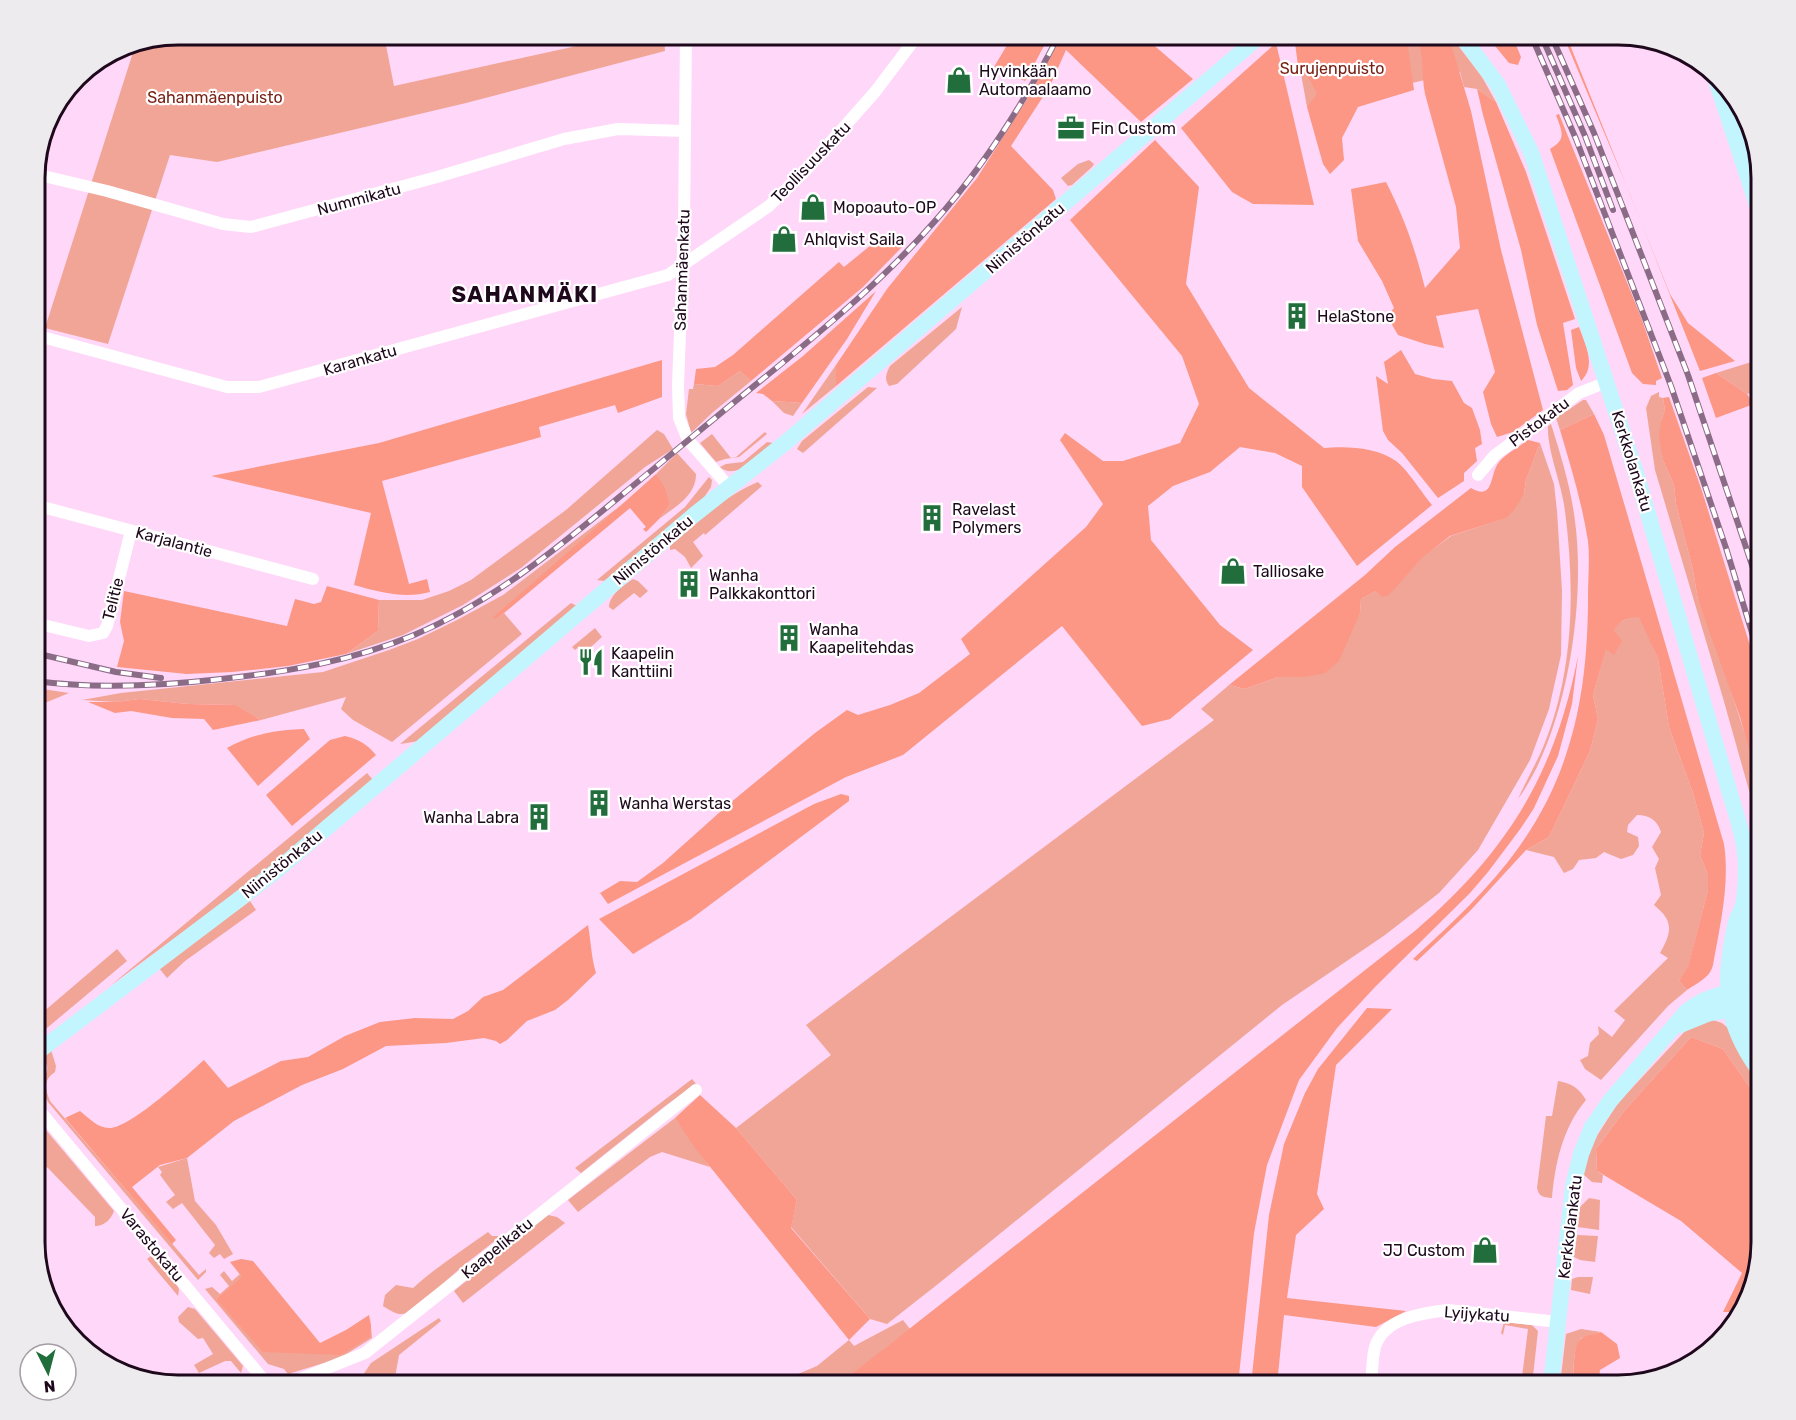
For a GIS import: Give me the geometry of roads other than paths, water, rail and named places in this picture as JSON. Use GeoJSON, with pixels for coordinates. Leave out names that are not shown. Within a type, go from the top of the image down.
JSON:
{"type":"FeatureCollection","features":[{"type":"Feature","properties":{"kind":"street","name":"Sahanmäenkatu"},"geometry":{"type":"LineString","coordinates":[[686,45],[679,418],[688,440],[730,488]]}},
{"type":"Feature","properties":{"kind":"street","name":"Teollisuuskatu"},"geometry":{"type":"LineString","coordinates":[[682,266],[769,206],[805,171],[875,92],[910,45]]}},
{"type":"Feature","properties":{"kind":"street","name":"Niinistönkatu"},"geometry":{"type":"LineString","coordinates":[[45,1046],[275,872],[694,515],[790,439],[1248,45]]}},
{"type":"Feature","properties":{"kind":"street","name":"Kerkkolankatu"},"geometry":{"type":"LineString","coordinates":[[1469,45],[1498,85],[1531,152],[1639,484],[1742,834],[1746,869],[1743,906],[1748,926],[1736,1000],[1673,1028],[1610,1101],[1592,1127],[1581,1154],[1573,1186],[1552,1375]]}},
{"type":"Feature","properties":{"kind":"street"},"geometry":{"type":"LineString","coordinates":[[1720,92],[1751,187]]}},
{"type":"Feature","properties":{"kind":"street","name":"Nummikatu"},"geometry":{"type":"LineString","coordinates":[[45,176],[107,191],[223,224],[251,227],[437,177],[564,139],[618,129],[685,132]]}},
{"type":"Feature","properties":{"kind":"street","name":"Karankatu"},"geometry":{"type":"LineString","coordinates":[[45,338],[227,387],[259,387],[668,275],[682,266]]}},
{"type":"Feature","properties":{"kind":"street","name":"Pistokatu"},"geometry":{"type":"LineString","coordinates":[[1478,475],[1495,455],[1583,390],[1607,382]]}},
{"type":"Feature","properties":{"kind":"street","name":"Karjalantie"},"geometry":{"type":"LineString","coordinates":[[45,507],[313,579]]}},
{"type":"Feature","properties":{"kind":"street","name":"Telitie"},"geometry":{"type":"LineString","coordinates":[[45,625],[89,636],[103,633],[107,626],[132,531]]}},
{"type":"Feature","properties":{"kind":"street"},"geometry":{"type":"LineString","coordinates":[[1736,1000],[1751,1028]]}},
{"type":"Feature","properties":{"kind":"street"},"geometry":{"type":"LineString","coordinates":[[1736,1000],[1743,1044],[1751,1057]]}},
{"type":"Feature","properties":{"kind":"street","name":"Kaapelikatu"},"geometry":{"type":"LineString","coordinates":[[312,1375],[365,1353],[696,1090]]}},
{"type":"Feature","properties":{"kind":"street","name":"Varastokatu"},"geometry":{"type":"LineString","coordinates":[[45,1117],[259,1375]]}},
{"type":"Feature","properties":{"kind":"street","name":"Lyijykatu"},"geometry":{"type":"LineString","coordinates":[[1372,1375],[1375,1347],[1384,1332],[1418,1315],[1448,1310],[1558,1322]]}},
{"type":"Feature","properties":{"kind":"railway"},"geometry":{"type":"LineString","coordinates":[[45,682],[105,686],[151,685],[295,669],[343,659],[391,644],[447,620],[478,602],[538,562],[595,517],[817,334],[898,261],[971,178],[1018,108],[1053,45]]}},
{"type":"Feature","properties":{"kind":"railway"},"geometry":{"type":"LineString","coordinates":[[1535,45],[1576,139],[1671,386],[1751,629]]}},
{"type":"Feature","properties":{"kind":"railway"},"geometry":{"type":"LineString","coordinates":[[1545,45],[1585,136],[1613,210]]}},
{"type":"Feature","properties":{"kind":"railway"},"geometry":{"type":"LineString","coordinates":[[1555,45],[1594,133],[1688,375],[1751,562]]}},
{"type":"Feature","properties":{"kind":"railway"},"geometry":{"type":"LineString","coordinates":[[45,655],[116,672],[161,678]]}},
{"type":"Feature","properties":{"kind":"place","name":"Hyvinkään Automaalaamo"},"geometry":{"type":"Point","coordinates":[959,80]}},
{"type":"Feature","properties":{"kind":"place","name":"Fin Custom"},"geometry":{"type":"Point","coordinates":[1071,128]}},
{"type":"Feature","properties":{"kind":"place","name":"Mopoauto-OP"},"geometry":{"type":"Point","coordinates":[813,207]}},
{"type":"Feature","properties":{"kind":"place","name":"Ahlqvist Saila"},"geometry":{"type":"Point","coordinates":[784,239]}},
{"type":"Feature","properties":{"kind":"place","name":"HelaStone"},"geometry":{"type":"Point","coordinates":[1297,316]}},
{"type":"Feature","properties":{"kind":"place","name":"Ravelast Polymers"},"geometry":{"type":"Point","coordinates":[932,518]}},
{"type":"Feature","properties":{"kind":"place","name":"Talliosake"},"geometry":{"type":"Point","coordinates":[1233,571]}},
{"type":"Feature","properties":{"kind":"place","name":"Wanha Palkkakonttori"},"geometry":{"type":"Point","coordinates":[689,584]}},
{"type":"Feature","properties":{"kind":"place","name":"Wanha Kaapelitehdas"},"geometry":{"type":"Point","coordinates":[789,638]}},
{"type":"Feature","properties":{"kind":"place","name":"Kaapelin Kanttiini"},"geometry":{"type":"Point","coordinates":[591,662]}},
{"type":"Feature","properties":{"kind":"place","name":"Wanha Werstas"},"geometry":{"type":"Point","coordinates":[599,803]}},
{"type":"Feature","properties":{"kind":"place","name":"Wanha Labra"},"geometry":{"type":"Point","coordinates":[539,817]}},
{"type":"Feature","properties":{"kind":"place","name":"JJ Custom"},"geometry":{"type":"Point","coordinates":[1485,1250]}},
{"type":"Feature","properties":{"kind":"district","name":"SAHANMÄKI"},"geometry":{"type":"Point","coordinates":[525,294]}},
{"type":"Feature","properties":{"kind":"park label","name":"Surujenpuisto"},"geometry":{"type":"Point","coordinates":[1332,68]}},
{"type":"Feature","properties":{"kind":"park label","name":"Sahanmäenpuisto"},"geometry":{"type":"Point","coordinates":[215,97]}}]}
